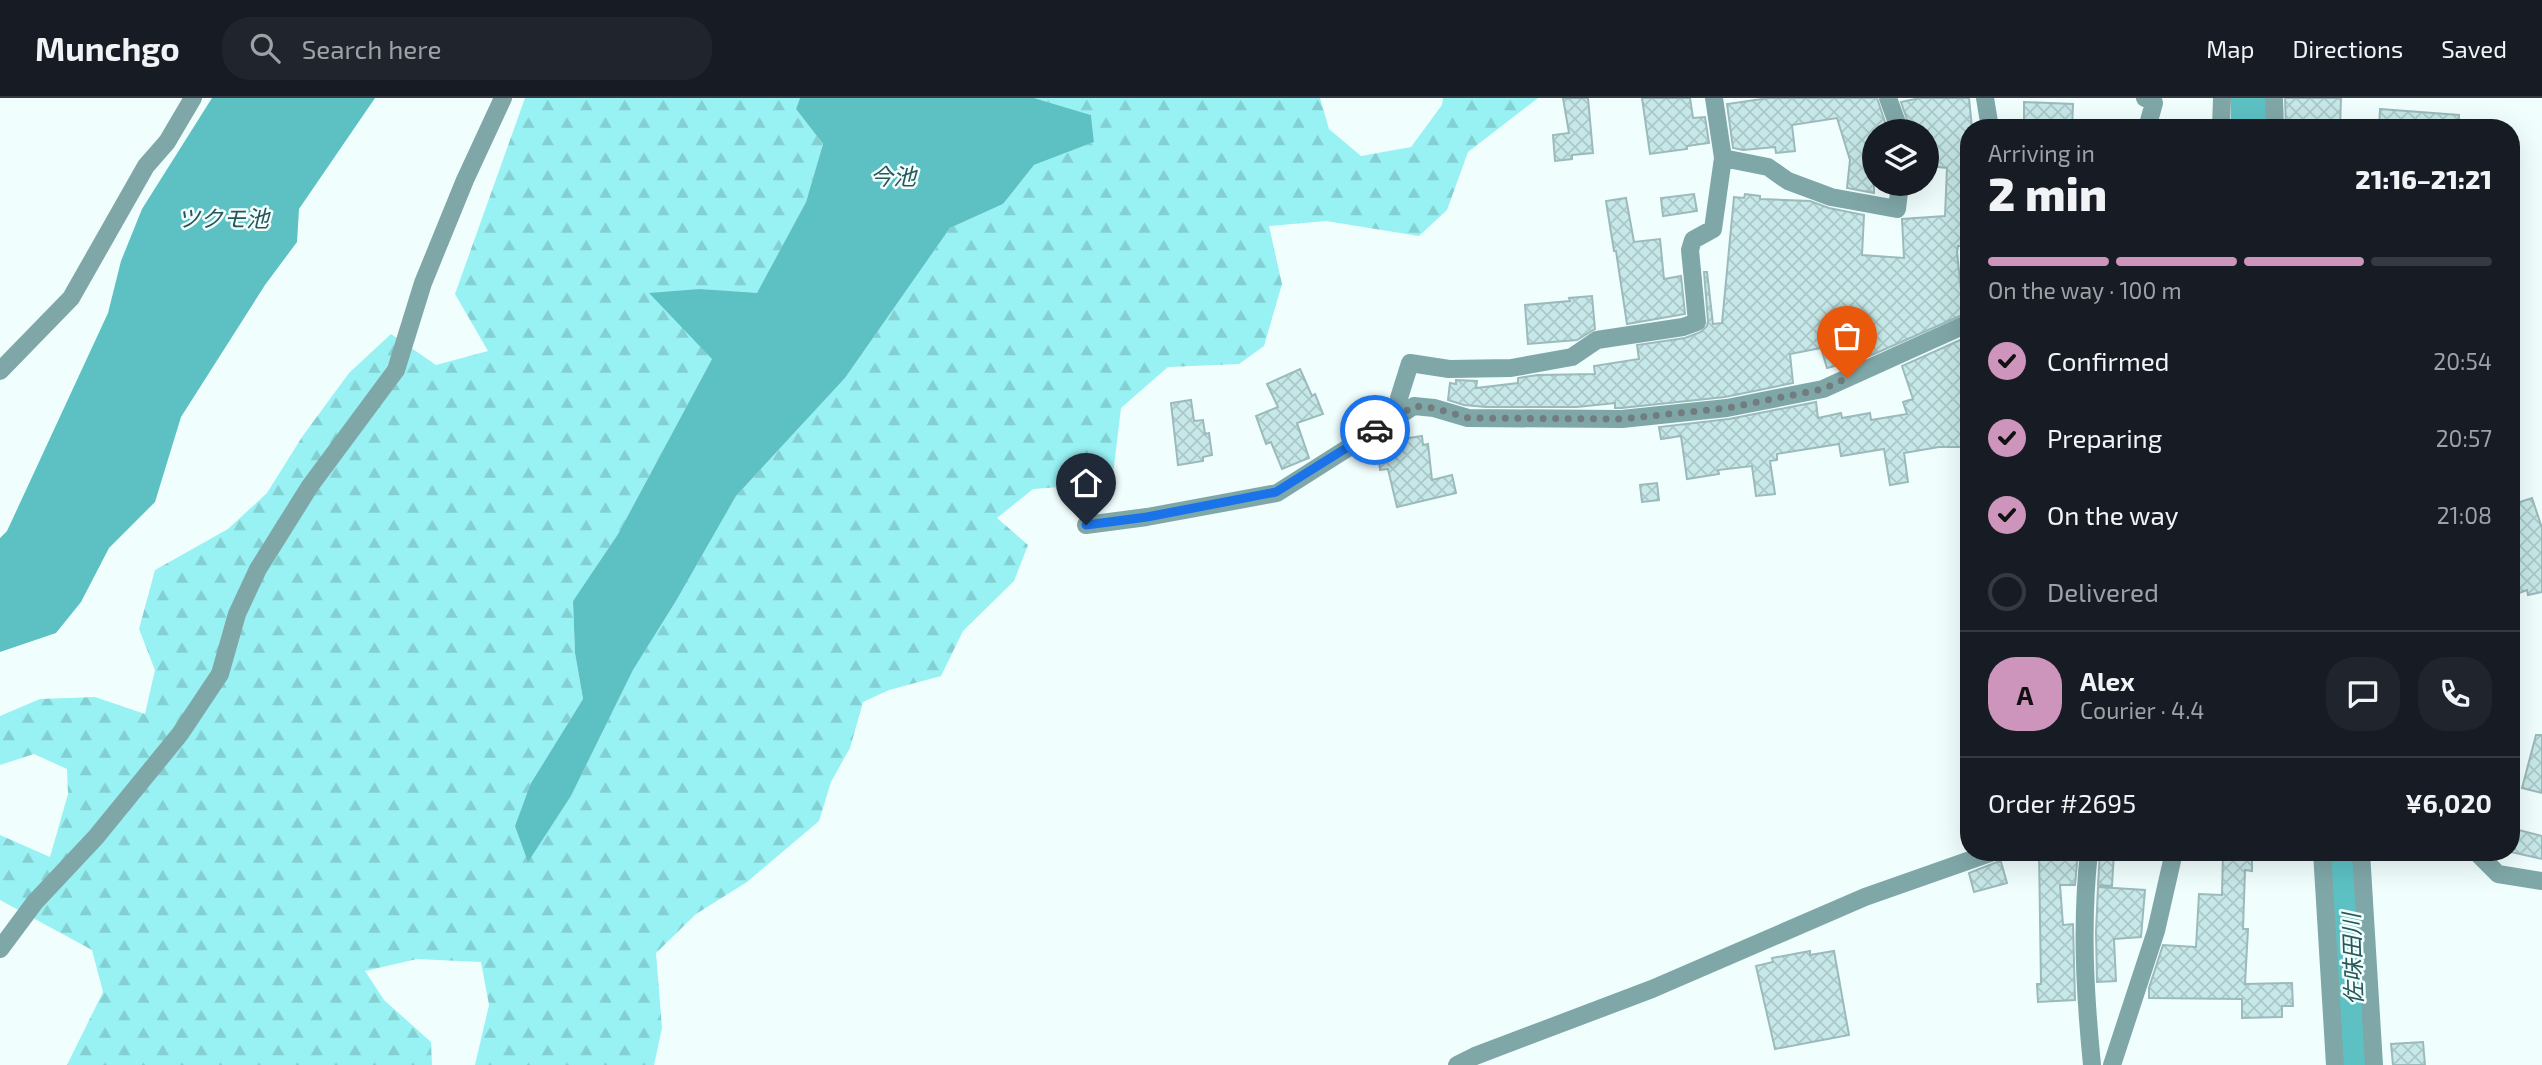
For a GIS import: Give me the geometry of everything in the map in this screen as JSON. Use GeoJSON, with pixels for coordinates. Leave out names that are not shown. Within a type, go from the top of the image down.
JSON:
{"type":"FeatureCollection","features":[{"type":"Feature","properties":{"kind":"street"},"geometry":{"type":"LineString","coordinates":[[0,372],[71,298],[146,166],[167,142],[193,98]]}},
{"type":"Feature","properties":{"kind":"street"},"geometry":{"type":"LineString","coordinates":[[0,949],[35,902],[96,837],[180,734],[220,674],[237,614],[258,569],[310,486],[396,370],[423,283],[465,180],[503,98]]}},
{"type":"Feature","properties":{"kind":"street"},"geometry":{"type":"LineString","coordinates":[[1399,414],[1399,398],[1409,363],[1449,369],[1511,368],[1572,357],[1597,340],[1683,327],[1697,322],[1690,250],[1693,240],[1713,229],[1723,159],[1714,98]]}},
{"type":"Feature","properties":{"kind":"street"},"geometry":{"type":"LineString","coordinates":[[1888,98],[1896,119]]}},
{"type":"Feature","properties":{"kind":"street"},"geometry":{"type":"LineString","coordinates":[[1985,98],[1988,119]]}},
{"type":"Feature","properties":{"kind":"street"},"geometry":{"type":"LineString","coordinates":[[2145,98],[2154,103],[2150,119]]}},
{"type":"Feature","properties":{"kind":"street"},"geometry":{"type":"LineString","coordinates":[[2221,98],[2221,119]]}},
{"type":"Feature","properties":{"kind":"street"},"geometry":{"type":"LineString","coordinates":[[2274,98],[2274,119]]}},
{"type":"Feature","properties":{"kind":"street"},"geometry":{"type":"LineString","coordinates":[[1723,159],[1768,167],[1788,181],[1831,197],[1897,209],[1899,196]]}},
{"type":"Feature","properties":{"kind":"street"},"geometry":{"type":"LineString","coordinates":[[1086,525],[1147,517],[1276,492],[1414,406],[1434,408],[1468,418],[1622,419],[1727,408],[1823,389],[1960,327]]}},
{"type":"Feature","properties":{"kind":"street"},"geometry":{"type":"LineString","coordinates":[[1457,1065],[1652,989],[1865,897],[1967,861]]}},
{"type":"Feature","properties":{"kind":"street"},"geometry":{"type":"LineString","coordinates":[[2089,861],[2084,896],[2084,986],[2092,1065]]}},
{"type":"Feature","properties":{"kind":"street"},"geometry":{"type":"LineString","coordinates":[[2112,1065],[2156,931],[2172,861]]}},
{"type":"Feature","properties":{"kind":"street"},"geometry":{"type":"LineString","coordinates":[[2323,861],[2335,1065]]}},
{"type":"Feature","properties":{"kind":"street"},"geometry":{"type":"LineString","coordinates":[[2362,861],[2374,1065]]}},
{"type":"Feature","properties":{"kind":"street"},"geometry":{"type":"LineString","coordinates":[[2485,861],[2498,874],[2542,881]]}},
{"type":"Feature","properties":{"kind":"green space"},"geometry":{"type":"Polygon","coordinates":[[[525,98],[800,98],[796,109],[823,144],[806,202],[757,294],[700,289],[712,359],[618,534],[573,601],[575,653],[583,699],[531,783],[528,861],[571,796],[633,670],[736,496],[845,378],[950,228],[1003,204],[1034,165],[1094,142],[1091,115],[1034,98],[1320,98],[1329,129],[1361,156],[1411,147],[1442,105],[1443,98],[1538,98],[1468,152],[1447,210],[1419,236],[1326,221],[1269,226],[1282,284],[1264,346],[1239,364],[1168,367],[1121,408],[1112,483],[1033,489],[997,518],[1028,545],[1014,581],[963,631],[941,676],[889,690],[863,702],[850,748],[831,782],[819,821],[747,882],[696,914],[656,953],[662,1028],[654,1065],[475,1065],[489,1005],[481,962],[417,959],[365,971],[384,1000],[431,1042],[432,1065],[67,1065],[103,992],[92,950],[0,900],[0,835],[50,857],[68,794],[67,769],[34,754],[0,765],[0,716],[40,699],[95,697],[145,714],[155,670],[139,629],[155,570],[228,529],[267,493],[302,437],[349,373],[391,334],[436,365],[488,351],[455,294],[525,98]]]}},
{"type":"Feature","properties":{"kind":"water","name":"ツクモ池"},"geometry":{"type":"Polygon","coordinates":[[[212,98],[375,98],[299,209],[297,242],[265,285],[181,417],[155,502],[109,548],[81,602],[56,633],[0,652],[0,538],[7,531],[108,313],[121,261],[142,209],[212,98]]]}},
{"type":"Feature","properties":{"kind":"water","name":"今池"},"geometry":{"type":"Polygon","coordinates":[[[800,98],[1034,98],[1091,115],[1094,142],[1034,165],[1003,204],[950,228],[845,378],[736,496],[633,670],[571,796],[528,862],[515,826],[531,783],[583,699],[575,653],[573,601],[618,534],[712,359],[649,293],[700,289],[757,293],[806,202],[823,144],[796,109],[800,98]]]}},
{"type":"Feature","properties":{"kind":"building"},"geometry":{"type":"Polygon","coordinates":[[[1563,98],[1588,98],[1593,153],[1572,155],[1572,159],[1555,161],[1553,135],[1569,133],[1563,98]]]}},
{"type":"Feature","properties":{"kind":"building"},"geometry":{"type":"Polygon","coordinates":[[[1642,98],[1690,98],[1693,118],[1705,117],[1709,143],[1650,154],[1642,98]]]}},
{"type":"Feature","properties":{"kind":"building"},"geometry":{"type":"Polygon","coordinates":[[[1769,98],[1877,98],[1884,119],[1862,119],[1862,191],[1847,188],[1850,160],[1837,118],[1792,125],[1795,151],[1776,153],[1775,147],[1743,150],[1733,148],[1727,104],[1769,98]]]}},
{"type":"Feature","properties":{"kind":"building"},"geometry":{"type":"Polygon","coordinates":[[[1920,98],[1969,98],[1971,119],[1960,119],[1960,246],[1957,252],[1960,316],[1865,358],[1827,368],[1821,348],[1790,354],[1793,383],[1725,397],[1621,408],[1615,408],[1615,403],[1577,407],[1486,407],[1448,400],[1450,383],[1456,384],[1456,380],[1477,381],[1476,388],[1518,383],[1518,378],[1538,375],[1595,374],[1594,366],[1639,359],[1637,345],[1685,338],[1701,332],[1708,321],[1704,272],[1707,272],[1713,324],[1722,323],[1734,197],[1744,198],[1745,194],[1760,196],[1760,199],[1810,201],[1864,215],[1862,255],[1904,258],[1902,219],[1945,216],[1947,168],[1939,167],[1939,119],[1907,119],[1901,102],[1920,98]]]}},
{"type":"Feature","properties":{"kind":"building"},"geometry":{"type":"Polygon","coordinates":[[[2285,98],[2341,98],[2340,119],[2286,119],[2285,98]]]}},
{"type":"Feature","properties":{"kind":"building"},"geometry":{"type":"Polygon","coordinates":[[[2024,102],[2073,104],[2072,119],[2024,119],[2024,102]]]}},
{"type":"Feature","properties":{"kind":"building"},"geometry":{"type":"Polygon","coordinates":[[[2380,109],[2459,115],[2459,119],[2379,119],[2380,109]]]}},
{"type":"Feature","properties":{"kind":"building"},"geometry":{"type":"Polygon","coordinates":[[[1694,194],[1697,211],[1663,216],[1661,198],[1694,194]]]}},
{"type":"Feature","properties":{"kind":"building"},"geometry":{"type":"Polygon","coordinates":[[[1626,198],[1634,242],[1660,239],[1664,279],[1681,276],[1685,314],[1627,324],[1606,201],[1626,198]]]}},
{"type":"Feature","properties":{"kind":"building"},"geometry":{"type":"Polygon","coordinates":[[[1592,296],[1595,329],[1577,340],[1528,344],[1525,305],[1592,296]]]}},
{"type":"Feature","properties":{"kind":"building"},"geometry":{"type":"Polygon","coordinates":[[[1960,340],[1960,447],[1939,447],[1904,453],[1908,482],[1890,485],[1884,449],[1841,456],[1839,444],[1777,454],[1777,460],[1770,461],[1775,494],[1756,496],[1752,466],[1718,470],[1719,474],[1687,479],[1681,436],[1661,439],[1659,427],[1729,419],[1816,402],[1818,418],[1841,413],[1842,418],[1870,413],[1871,420],[1907,414],[1903,402],[1913,399],[1902,366],[1960,340]]]}},
{"type":"Feature","properties":{"kind":"building"},"geometry":{"type":"Polygon","coordinates":[[[1300,369],[1323,414],[1297,423],[1309,458],[1282,469],[1271,442],[1266,444],[1256,416],[1278,407],[1267,384],[1300,369]]]}},
{"type":"Feature","properties":{"kind":"building"},"geometry":{"type":"Polygon","coordinates":[[[1191,400],[1194,421],[1203,420],[1205,434],[1209,433],[1212,455],[1203,457],[1203,461],[1178,465],[1171,403],[1191,400]]]}},
{"type":"Feature","properties":{"kind":"building"},"geometry":{"type":"Polygon","coordinates":[[[1422,436],[1423,445],[1428,444],[1432,480],[1452,475],[1456,493],[1397,507],[1388,469],[1380,470],[1377,443],[1422,436]]]}},
{"type":"Feature","properties":{"kind":"building"},"geometry":{"type":"Polygon","coordinates":[[[1657,483],[1659,500],[1642,502],[1640,485],[1657,483]]]}},
{"type":"Feature","properties":{"kind":"building"},"geometry":{"type":"Polygon","coordinates":[[[2532,498],[2542,528],[2542,592],[2528,595],[2527,590],[2520,593],[2520,502],[2532,498]]]}},
{"type":"Feature","properties":{"kind":"building"},"geometry":{"type":"Polygon","coordinates":[[[2536,735],[2542,735],[2542,793],[2522,788],[2536,735]]]}},
{"type":"Feature","properties":{"kind":"building"},"geometry":{"type":"Polygon","coordinates":[[[2520,830],[2542,836],[2542,859],[2520,854],[2520,830]]]}},
{"type":"Feature","properties":{"kind":"building"},"geometry":{"type":"Polygon","coordinates":[[[2039,861],[2077,861],[2075,885],[2060,885],[2063,925],[2073,924],[2075,1000],[2038,1002],[2037,984],[2041,984],[2039,861]]]}},
{"type":"Feature","properties":{"kind":"building"},"geometry":{"type":"Polygon","coordinates":[[[2099,861],[2113,861],[2112,886],[2098,885],[2099,861]]]}},
{"type":"Feature","properties":{"kind":"building"},"geometry":{"type":"Polygon","coordinates":[[[2223,861],[2252,861],[2252,871],[2245,870],[2243,929],[2248,929],[2245,984],[2292,983],[2293,1006],[2282,1006],[2282,1017],[2242,1018],[2242,999],[2149,998],[2149,988],[2163,945],[2196,947],[2199,894],[2222,895],[2223,861]]]}},
{"type":"Feature","properties":{"kind":"building"},"geometry":{"type":"Polygon","coordinates":[[[2001,862],[2007,883],[1974,892],[1969,873],[2001,862]]]}},
{"type":"Feature","properties":{"kind":"building"},"geometry":{"type":"Polygon","coordinates":[[[2098,887],[2145,890],[2141,937],[2114,939],[2116,981],[2097,982],[2098,887]]]}},
{"type":"Feature","properties":{"kind":"building"},"geometry":{"type":"Polygon","coordinates":[[[1810,951],[1810,955],[1834,951],[1849,1035],[1775,1049],[1756,966],[1773,962],[1772,958],[1810,951]]]}},
{"type":"Feature","properties":{"kind":"building"},"geometry":{"type":"Polygon","coordinates":[[[2423,1042],[2425,1065],[2393,1065],[2391,1044],[2423,1042]]]}},
{"type":"Feature","properties":{"kind":"waterway","name":"佐味田川"},"geometry":{"type":"LineString","coordinates":[[2250,98],[2250,119]]}},
{"type":"Feature","properties":{"kind":"waterway","name":"佐味田川"},"geometry":{"type":"LineString","coordinates":[[2347,861],[2356,1065]]}},
{"type":"Feature","properties":{"kind":"way so far"},"geometry":{"type":"LineString","coordinates":[[1375,430],[1414,406],[1434,408],[1468,418],[1622,419],[1727,408],[1823,389],[1847,378]]}},
{"type":"Feature","properties":{"kind":"route"},"geometry":{"type":"LineString","coordinates":[[1086,525],[1147,517],[1276,492],[1375,430]]}}]}
